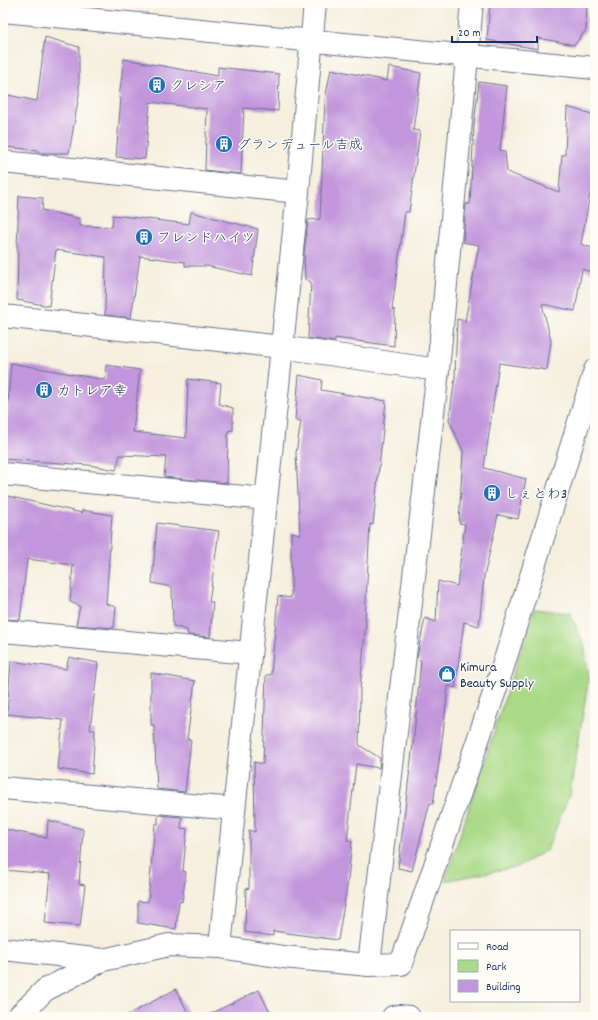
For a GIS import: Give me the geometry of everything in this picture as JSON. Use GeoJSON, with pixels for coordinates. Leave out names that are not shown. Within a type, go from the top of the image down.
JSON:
{"type":"FeatureCollection","features":[{"type":"Feature","properties":{"kind":"street"},"geometry":{"type":"LineString","coordinates":[[220,947],[298,192],[315,3]]}},
{"type":"Feature","properties":{"kind":"street"},"geometry":{"type":"LineString","coordinates":[[369,965],[438,370],[472,3]]}},
{"type":"Feature","properties":{"kind":"street"},"geometry":{"type":"LineString","coordinates":[[3,11],[595,68]]}},
{"type":"Feature","properties":{"kind":"street"},"geometry":{"type":"LineString","coordinates":[[3,162],[298,192]]}},
{"type":"Feature","properties":{"kind":"street"},"geometry":{"type":"LineString","coordinates":[[3,316],[282,347],[438,370]]}},
{"type":"Feature","properties":{"kind":"street"},"geometry":{"type":"LineString","coordinates":[[18,1017],[45,990],[103,960],[169,945],[220,947],[283,957],[369,965],[401,964],[500,676],[595,370]]}},
{"type":"Feature","properties":{"kind":"street"},"geometry":{"type":"LineString","coordinates":[[3,474],[266,499]]}},
{"type":"Feature","properties":{"kind":"street"},"geometry":{"type":"LineString","coordinates":[[3,631],[250,653]]}},
{"type":"Feature","properties":{"kind":"street"},"geometry":{"type":"LineString","coordinates":[[3,788],[234,809]]}},
{"type":"Feature","properties":{"kind":"street"},"geometry":{"type":"LineString","coordinates":[[3,950],[103,960]]}},
{"type":"Feature","properties":{"kind":"street"},"geometry":{"type":"LineString","coordinates":[[393,1017],[409,1017]]}},
{"type":"Feature","properties":{"kind":"green space"},"geometry":{"type":"Polygon","coordinates":[[[534,609],[570,613],[584,644],[589,677],[570,793],[547,850],[517,867],[445,881],[534,609]]]}},
{"type":"Feature","properties":{"kind":"building"},"geometry":{"type":"Polygon","coordinates":[[[490,3],[587,3],[586,30],[574,45],[538,38],[538,49],[487,40],[490,3]]]}},
{"type":"Feature","properties":{"kind":"building"},"geometry":{"type":"Polygon","coordinates":[[[45,37],[79,47],[79,95],[69,153],[38,153],[38,150],[3,147],[3,94],[37,101],[45,37]]]}},
{"type":"Feature","properties":{"kind":"building"},"geometry":{"type":"Polygon","coordinates":[[[124,59],[218,76],[218,67],[279,74],[278,111],[244,108],[241,174],[205,170],[207,109],[150,102],[145,159],[116,157],[121,98],[119,98],[124,59]]]}},
{"type":"Feature","properties":{"kind":"building"},"geometry":{"type":"Polygon","coordinates":[[[389,67],[421,73],[413,130],[420,131],[409,212],[405,212],[392,309],[395,310],[394,346],[335,338],[335,342],[308,338],[311,282],[305,279],[304,253],[308,220],[320,219],[325,100],[331,69],[387,81],[389,67]]]}},
{"type":"Feature","properties":{"kind":"building"},"geometry":{"type":"Polygon","coordinates":[[[479,82],[507,86],[500,150],[505,152],[507,172],[559,192],[562,155],[565,155],[567,107],[595,115],[595,195],[590,194],[581,244],[595,249],[591,272],[582,269],[575,311],[542,304],[551,341],[547,370],[499,363],[484,468],[526,479],[518,519],[498,515],[484,577],[479,626],[464,622],[455,688],[448,686],[433,804],[430,803],[412,871],[398,868],[414,735],[421,661],[417,657],[425,618],[436,622],[438,581],[457,586],[465,524],[459,523],[463,451],[449,420],[455,377],[457,319],[465,321],[479,245],[463,242],[466,204],[470,204],[474,126],[479,82]]]}},
{"type":"Feature","properties":{"kind":"building"},"geometry":{"type":"Polygon","coordinates":[[[19,196],[43,198],[42,210],[80,219],[80,226],[112,227],[113,215],[189,224],[191,212],[258,229],[252,276],[207,266],[185,266],[185,262],[140,256],[131,318],[105,315],[106,257],[56,250],[49,306],[17,300],[19,196]]]}},
{"type":"Feature","properties":{"kind":"building"},"geometry":{"type":"Polygon","coordinates":[[[11,363],[105,380],[106,365],[140,370],[133,432],[186,438],[188,379],[221,383],[219,404],[233,408],[233,430],[228,431],[227,483],[164,477],[166,457],[120,455],[116,470],[89,465],[3,459],[3,415],[7,415],[11,363]]]}},
{"type":"Feature","properties":{"kind":"building"},"geometry":{"type":"Polygon","coordinates":[[[299,375],[322,380],[321,390],[386,401],[373,525],[370,524],[366,620],[360,690],[359,745],[380,758],[379,768],[356,764],[347,840],[352,841],[348,880],[338,940],[273,931],[273,936],[245,932],[246,888],[249,889],[249,830],[255,832],[254,762],[263,764],[266,675],[271,675],[278,596],[291,598],[291,532],[300,534],[296,453],[301,421],[295,420],[299,375]]]}},
{"type":"Feature","properties":{"kind":"building"},"geometry":{"type":"Polygon","coordinates":[[[3,495],[82,513],[82,510],[112,515],[106,604],[116,607],[114,628],[76,625],[80,606],[70,602],[73,565],[27,559],[20,620],[3,619],[3,495]]]}},
{"type":"Feature","properties":{"kind":"building"},"geometry":{"type":"Polygon","coordinates":[[[157,523],[219,531],[209,602],[213,602],[210,637],[188,635],[187,630],[173,626],[172,587],[152,583],[157,523]]]}},
{"type":"Feature","properties":{"kind":"building"},"geometry":{"type":"Polygon","coordinates":[[[69,657],[98,663],[90,730],[95,730],[92,774],[58,769],[63,720],[7,714],[11,661],[66,669],[69,657]]]}},
{"type":"Feature","properties":{"kind":"building"},"geometry":{"type":"Polygon","coordinates":[[[151,673],[195,681],[187,739],[191,740],[185,792],[157,789],[154,725],[151,725],[151,673]]]}},
{"type":"Feature","properties":{"kind":"building"},"geometry":{"type":"Polygon","coordinates":[[[158,815],[182,817],[181,828],[187,829],[183,871],[186,872],[182,902],[179,901],[176,929],[138,923],[138,901],[148,902],[155,824],[158,824],[158,815]]]}},
{"type":"Feature","properties":{"kind":"building"},"geometry":{"type":"Polygon","coordinates":[[[48,820],[83,829],[79,884],[85,885],[80,926],[45,923],[50,874],[3,870],[3,829],[47,838],[48,820]]]}},
{"type":"Feature","properties":{"kind":"building"},"geometry":{"type":"Polygon","coordinates":[[[176,989],[190,1017],[124,1017],[176,989]]]}},
{"type":"Feature","properties":{"kind":"building"},"geometry":{"type":"Polygon","coordinates":[[[259,990],[272,1017],[204,1017],[259,990]]]}},
{"type":"Feature","properties":{"kind":"place","name":"クレシア"},"geometry":{"type":"Point","coordinates":[157,85]}},
{"type":"Feature","properties":{"kind":"place","name":"グランデュール吉成"},"geometry":{"type":"Point","coordinates":[224,144]}},
{"type":"Feature","properties":{"kind":"place","name":"フレンドハイツ"},"geometry":{"type":"Point","coordinates":[144,237]}},
{"type":"Feature","properties":{"kind":"place","name":"カトレア幸"},"geometry":{"type":"Point","coordinates":[44,390]}},
{"type":"Feature","properties":{"kind":"place","name":"しぇとわ3"},"geometry":{"type":"Point","coordinates":[492,493]}},
{"type":"Feature","properties":{"kind":"place","name":"Kimura Beauty Supply"},"geometry":{"type":"Point","coordinates":[447,674]}}]}
